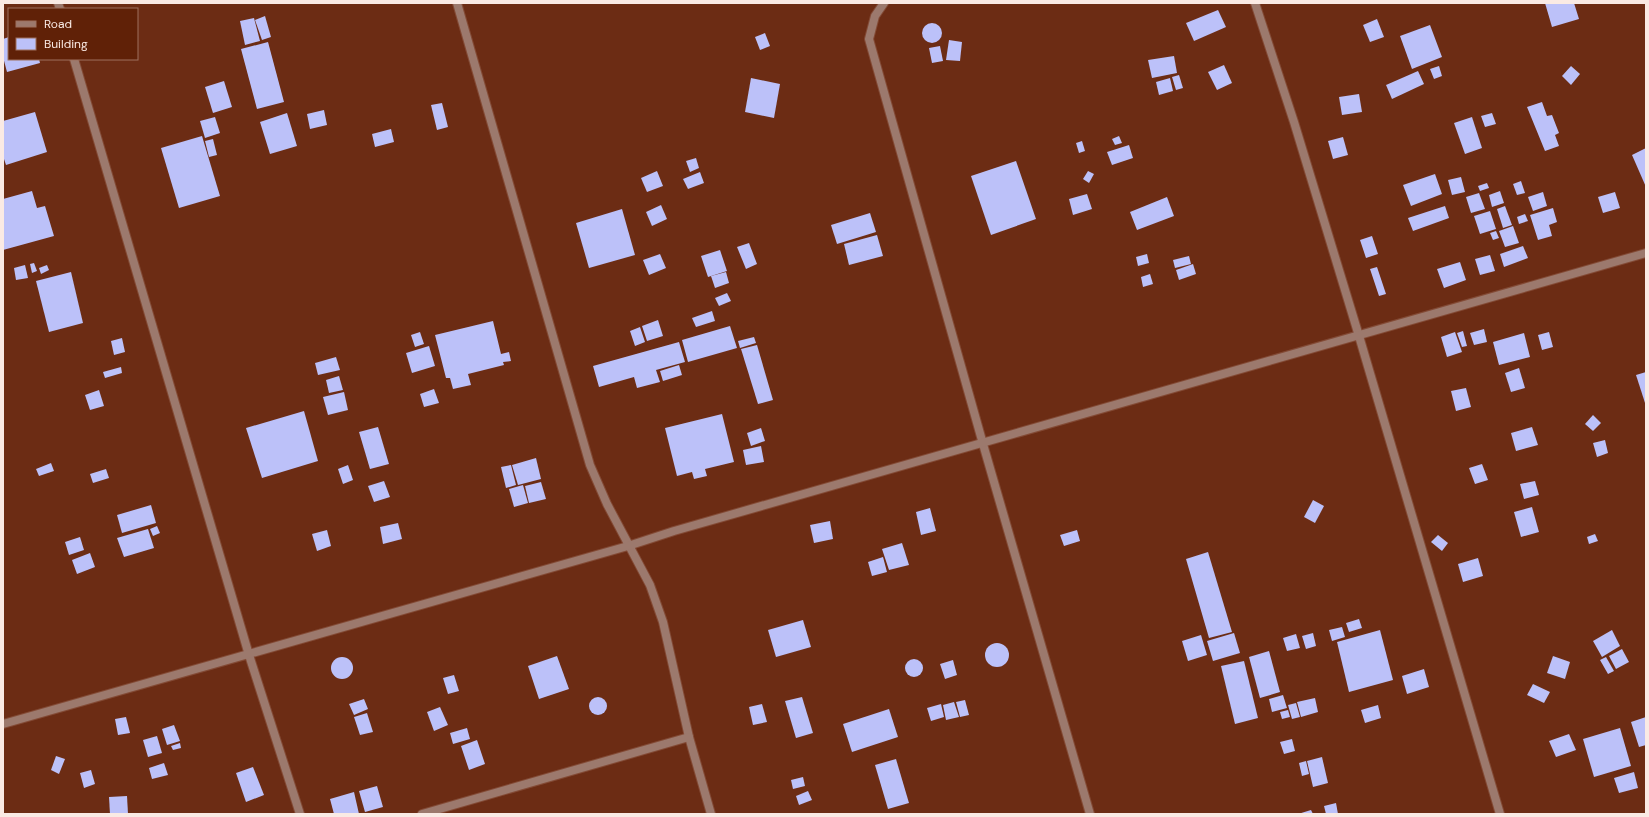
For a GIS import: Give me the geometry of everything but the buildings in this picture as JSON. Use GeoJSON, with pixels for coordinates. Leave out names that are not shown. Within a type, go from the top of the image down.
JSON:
{"type":"FeatureCollection","features":[{"type":"Feature","properties":{"kind":"street"},"geometry":{"type":"LineString","coordinates":[[457,3],[590,464],[607,504],[650,585],[663,622],[689,737],[711,814]]}},
{"type":"Feature","properties":{"kind":"street"},"geometry":{"type":"LineString","coordinates":[[884,3],[874,16],[869,39],[983,444],[1090,814]]}},
{"type":"Feature","properties":{"kind":"street"},"geometry":{"type":"LineString","coordinates":[[1255,3],[1296,130],[1359,336],[1500,814]]}},
{"type":"Feature","properties":{"kind":"street"},"geometry":{"type":"LineString","coordinates":[[74,60],[249,655],[300,814]]}},
{"type":"Feature","properties":{"kind":"street"},"geometry":{"type":"LineString","coordinates":[[3,724],[249,655],[628,546],[682,529],[1646,254]]}},
{"type":"Feature","properties":{"kind":"street"},"geometry":{"type":"LineString","coordinates":[[422,814],[689,737]]}}]}
